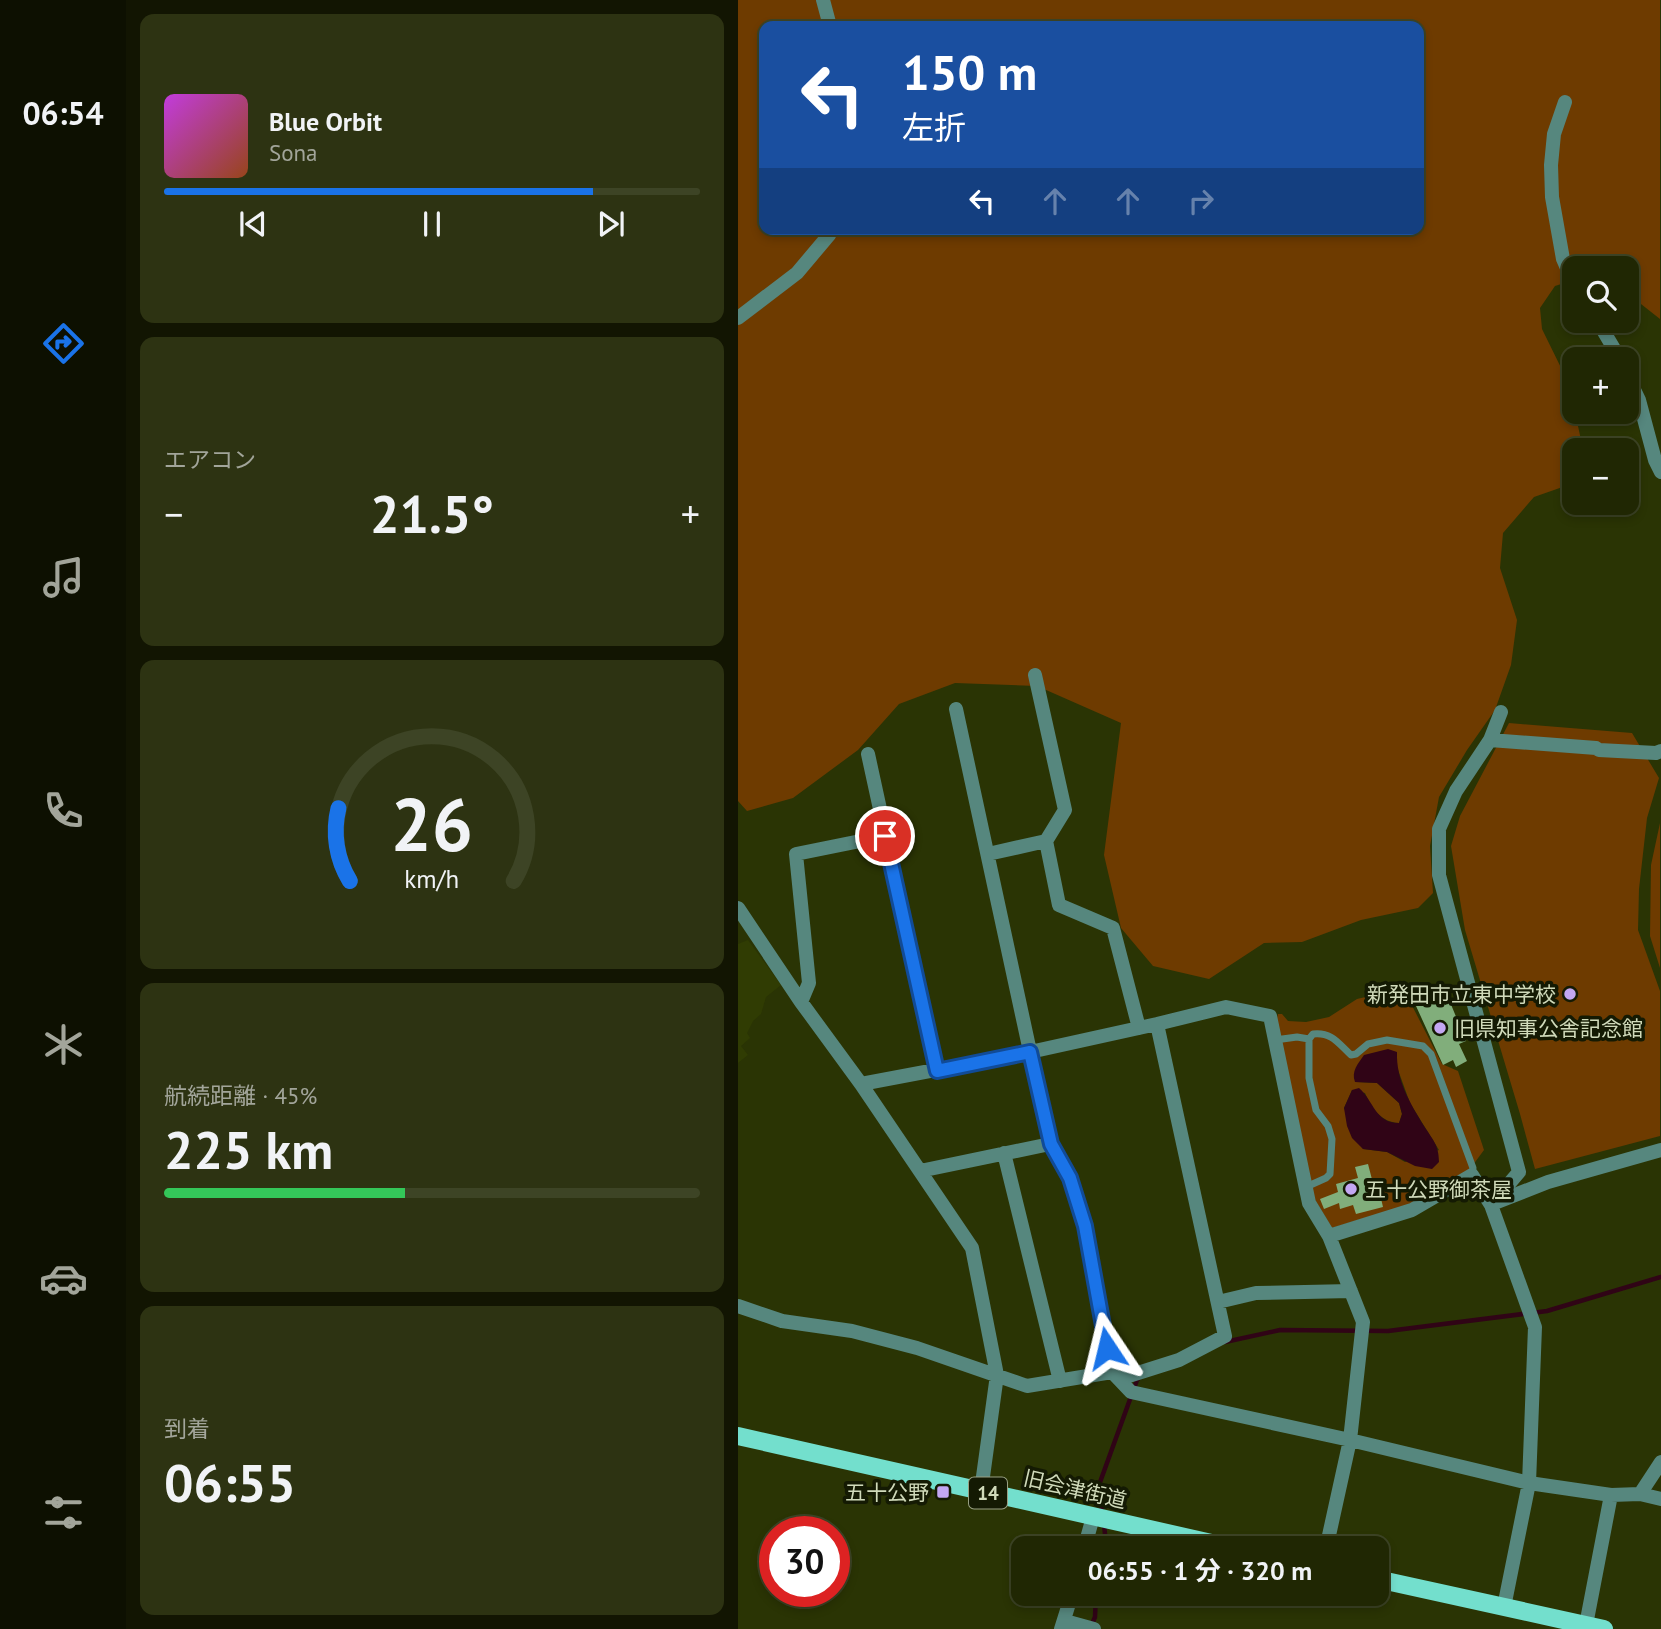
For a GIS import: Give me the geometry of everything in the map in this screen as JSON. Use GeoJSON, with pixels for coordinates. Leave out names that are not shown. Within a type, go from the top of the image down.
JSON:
{"type":"FeatureCollection","features":[{"type":"Feature","properties":{"kind":"main road","name":"旧会津街道"},"geometry":{"type":"LineString","coordinates":[[738,1436],[1179,1536]]}},
{"type":"Feature","properties":{"kind":"main road"},"geometry":{"type":"LineString","coordinates":[[1389,1582],[1604,1629]]}},
{"type":"Feature","properties":{"kind":"street"},"geometry":{"type":"LineString","coordinates":[[823,0],[829,21]]}},
{"type":"Feature","properties":{"kind":"street"},"geometry":{"type":"LineString","coordinates":[[1562,256],[1552,197],[1551,164],[1554,134],[1565,102]]}},
{"type":"Feature","properties":{"kind":"street"},"geometry":{"type":"LineString","coordinates":[[738,318],[798,273],[829,235]]}},
{"type":"Feature","properties":{"kind":"street"},"geometry":{"type":"LineString","coordinates":[[1639,400],[1660,472]]}},
{"type":"Feature","properties":{"kind":"street"},"geometry":{"type":"LineString","coordinates":[[988,854],[1045,841],[1065,810],[1035,675]]}},
{"type":"Feature","properties":{"kind":"street"},"geometry":{"type":"LineString","coordinates":[[956,709],[1051,1144],[1070,1178],[1085,1226],[1115,1376],[1131,1392],[1529,1483],[1611,1495],[1640,1494],[1660,1499]]}},
{"type":"Feature","properties":{"kind":"street"},"geometry":{"type":"LineString","coordinates":[[1491,1205],[1519,1172],[1439,875],[1439,829],[1456,791],[1490,740],[1501,712]]}},
{"type":"Feature","properties":{"kind":"street"},"geometry":{"type":"LineString","coordinates":[[1490,740],[1599,750],[1660,751]]}},
{"type":"Feature","properties":{"kind":"street"},"geometry":{"type":"LineString","coordinates":[[868,754],[937,1071]]}},
{"type":"Feature","properties":{"kind":"street"},"geometry":{"type":"LineString","coordinates":[[801,1002],[809,982],[796,855],[885,836]]}},
{"type":"Feature","properties":{"kind":"street"},"geometry":{"type":"LineString","coordinates":[[1045,841],[1059,905],[1113,928],[1139,1028]]}},
{"type":"Feature","properties":{"kind":"street"},"geometry":{"type":"LineString","coordinates":[[738,908],[972,1248],[997,1375],[981,1491]]}},
{"type":"Feature","properties":{"kind":"street"},"geometry":{"type":"LineString","coordinates":[[861,1084],[1030,1052],[1226,1007],[1270,1016],[1309,1203],[1329,1236],[1363,1322],[1350,1440],[1329,1536]]}},
{"type":"Feature","properties":{"kind":"street"},"geometry":{"type":"LineString","coordinates":[[738,1306],[782,1321],[852,1331],[918,1348],[1027,1386],[1115,1376],[1179,1360],[1225,1336],[1157,1024]]}},
{"type":"Feature","properties":{"kind":"street"},"geometry":{"type":"LineString","coordinates":[[920,1171],[1051,1144]]}},
{"type":"Feature","properties":{"kind":"street"},"geometry":{"type":"LineString","coordinates":[[1491,1205],[1548,1182],[1660,1150]]}},
{"type":"Feature","properties":{"kind":"street"},"geometry":{"type":"LineString","coordinates":[[1004,1153],[1060,1381]]}},
{"type":"Feature","properties":{"kind":"street"},"geometry":{"type":"LineString","coordinates":[[1329,1236],[1412,1210],[1472,1175],[1491,1205],[1535,1327],[1529,1483],[1504,1607]]}},
{"type":"Feature","properties":{"kind":"street"},"geometry":{"type":"LineString","coordinates":[[1218,1302],[1256,1293],[1351,1291]]}},
{"type":"Feature","properties":{"kind":"street"},"geometry":{"type":"LineString","coordinates":[[1640,1494],[1660,1462]]}},
{"type":"Feature","properties":{"kind":"street"},"geometry":{"type":"LineString","coordinates":[[1586,1625],[1611,1495]]}},
{"type":"Feature","properties":{"kind":"street"},"geometry":{"type":"LineString","coordinates":[[1088,1536],[1093,1517]]}},
{"type":"Feature","properties":{"kind":"street"},"geometry":{"type":"LineString","coordinates":[[1069,1606],[1063,1625],[1094,1629]]}},
{"type":"Feature","properties":{"kind":"lane"},"geometry":{"type":"LineString","coordinates":[[1306,1187],[1330,1174],[1332,1139],[1328,1126],[1316,1110],[1309,1078],[1309,1039],[1313,1034],[1324,1033],[1351,1055],[1368,1044],[1387,1040],[1423,1045],[1431,1054],[1473,1168],[1472,1175]]}},
{"type":"Feature","properties":{"kind":"lane"},"geometry":{"type":"LineString","coordinates":[[1275,1041],[1297,1037],[1309,1039]]}},
{"type":"Feature","properties":{"kind":"shaded area"},"geometry":{"type":"Polygon","coordinates":[[[738,0],[1660,0],[1660,319],[1639,302],[1639,256],[1562,256],[1562,284],[1555,286],[1540,308],[1542,329],[1562,370],[1562,424],[1578,424],[1581,438],[1562,438],[1562,487],[1534,497],[1503,533],[1500,568],[1517,620],[1511,665],[1495,710],[1439,797],[1430,846],[1433,893],[1418,908],[1361,920],[1302,942],[1264,943],[1209,979],[1153,966],[1121,928],[1104,855],[1121,723],[1037,686],[955,683],[899,704],[858,750],[793,798],[747,811],[738,801],[738,0]]]}},
{"type":"Feature","properties":{"kind":"shaded area","name":"新発田市立東中学校"},"geometry":{"type":"Polygon","coordinates":[[[1509,723],[1632,733],[1659,778],[1647,818],[1639,889],[1638,930],[1660,991],[1660,1136],[1535,1169],[1465,930],[1451,846],[1460,816],[1509,723]]]}},
{"type":"Feature","properties":{"kind":"shaded area"},"geometry":{"type":"Polygon","coordinates":[[[1660,823],[1660,968],[1650,936],[1651,865],[1660,823]]]}},
{"type":"Feature","properties":{"kind":"shaded area"},"geometry":{"type":"Polygon","coordinates":[[[748,940],[781,985],[766,997],[761,1014],[753,1021],[747,1033],[750,1038],[741,1046],[748,1055],[738,1063],[738,944],[748,940]]]}},
{"type":"Feature","properties":{"kind":"shaded area"},"geometry":{"type":"Polygon","coordinates":[[[1403,988],[1442,1064],[1458,1071],[1484,1150],[1467,1173],[1408,1205],[1332,1228],[1314,1198],[1276,1022],[1278,1014],[1282,1014],[1288,1021],[1306,1022],[1329,1017],[1357,999],[1403,988]],[[1397,1067],[1356,1082],[1377,1083],[1399,1103],[1402,1114],[1399,1123],[1378,1114],[1365,1093],[1352,1090],[1344,1108],[1363,1149],[1387,1152],[1405,1162],[1439,1150],[1410,1103],[1397,1067]]]}},
{"type":"Feature","properties":{"kind":"shaded area"},"geometry":{"type":"Polygon","coordinates":[[[1388,1049],[1397,1052],[1405,1091],[1437,1147],[1439,1162],[1432,1169],[1415,1166],[1387,1152],[1363,1149],[1352,1138],[1347,1126],[1344,1108],[1352,1090],[1359,1088],[1380,1115],[1391,1122],[1399,1123],[1402,1114],[1399,1103],[1377,1083],[1355,1082],[1354,1078],[1356,1068],[1364,1055],[1388,1049]]]}},
{"type":"Feature","properties":{"kind":"building","name":"旧県知事公舎記念館"},"geometry":{"type":"Polygon","coordinates":[[[1437,989],[1445,1005],[1450,1002],[1466,1041],[1459,1044],[1467,1061],[1456,1067],[1453,1060],[1443,1065],[1416,1006],[1429,1000],[1427,994],[1437,989]]]}},
{"type":"Feature","properties":{"kind":"building","name":"五十公野御茶屋"},"geometry":{"type":"Polygon","coordinates":[[[1368,1164],[1375,1191],[1379,1190],[1383,1207],[1356,1214],[1353,1205],[1340,1209],[1339,1203],[1324,1209],[1320,1199],[1338,1192],[1336,1184],[1358,1178],[1355,1167],[1368,1164]]]}},
{"type":"Feature","properties":{"kind":"waterway"},"geometry":{"type":"LineString","coordinates":[[1225,1342],[1280,1330],[1388,1331],[1547,1311],[1661,1277]]}},
{"type":"Feature","properties":{"kind":"waterway"},"geometry":{"type":"LineString","coordinates":[[1102,1512],[1099,1485],[1139,1378]]}},
{"type":"Feature","properties":{"kind":"waterway"},"geometry":{"type":"LineString","coordinates":[[1104,1524],[1105,1536]]}},
{"type":"Feature","properties":{"kind":"waterway"},"geometry":{"type":"LineString","coordinates":[[1092,1624],[1095,1606]]}},
{"type":"Feature","properties":{"kind":"place","name":"新発田市立東中学校"},"geometry":{"type":"Point","coordinates":[1570,994]}},
{"type":"Feature","properties":{"kind":"place","name":"旧県知事公舎記念館"},"geometry":{"type":"Point","coordinates":[1440,1028]}},
{"type":"Feature","properties":{"kind":"place","name":"五十公野御茶屋"},"geometry":{"type":"Point","coordinates":[1351,1189]}},
{"type":"Feature","properties":{"kind":"place","name":"五十公野"},"geometry":{"type":"Point","coordinates":[943,1492]}},
{"type":"Feature","properties":{"kind":"route"},"geometry":{"type":"LineString","coordinates":[[885,836],[937,1071],[1030,1052],[1051,1144],[1070,1178],[1085,1226],[1107,1348]]}}]}
